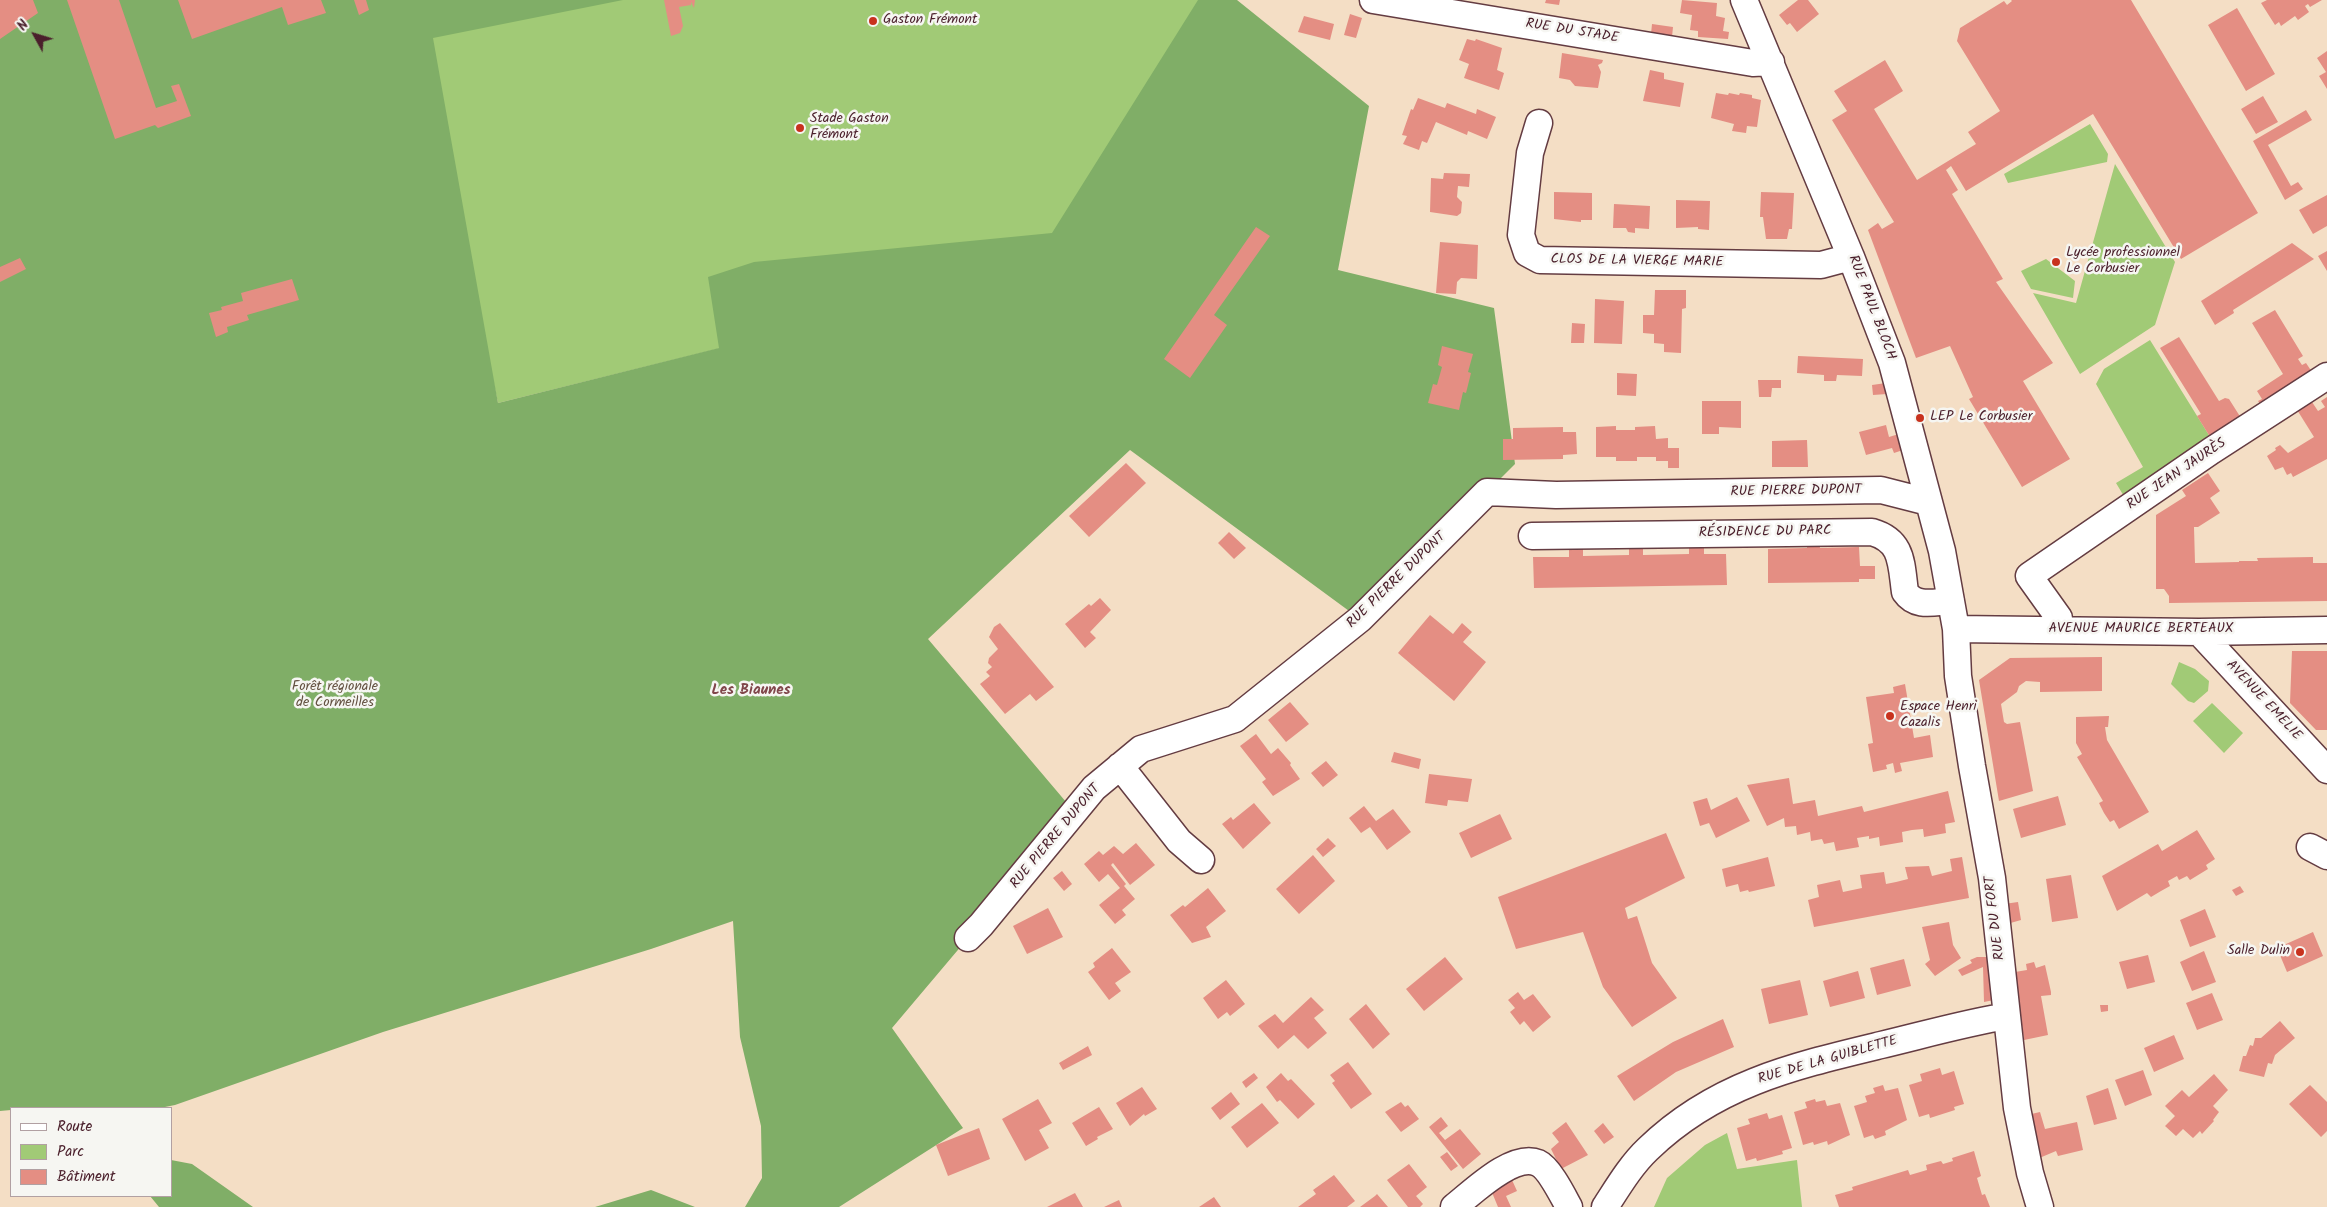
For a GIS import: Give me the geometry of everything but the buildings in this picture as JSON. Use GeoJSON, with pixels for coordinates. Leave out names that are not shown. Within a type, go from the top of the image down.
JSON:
{"type":"FeatureCollection","features":[{"type":"Feature","properties":{"kind":"street","name":"RUE DU STADE"},"geometry":{"type":"LineString","coordinates":[[1373,0],[1753,63],[1771,62]]}},
{"type":"Feature","properties":{"kind":"street","name":"RUE PAUL BLOCH"},"geometry":{"type":"LineString","coordinates":[[1744,0],[1851,257],[1892,363],[1942,551],[1956,629]]}},
{"type":"Feature","properties":{"kind":"street","name":"CLOS DE LA VIERGE MARIE"},"geometry":{"type":"LineString","coordinates":[[1539,123],[1530,153],[1521,235],[1527,253],[1540,260],[1821,265],[1851,257]]}},
{"type":"Feature","properties":{"kind":"street","name":"RUE JEAN JAURÈS"},"geometry":{"type":"LineString","coordinates":[[2059,630],[2059,618],[2029,576],[2211,451],[2327,376]]}},
{"type":"Feature","properties":{"kind":"street","name":"RUE PIERRE DUPONT"},"geometry":{"type":"LineString","coordinates":[[968,938],[981,925],[1094,788],[1141,749],[1236,719],[1360,619],[1487,492],[1556,495],[1881,490],[1928,502]]}},
{"type":"Feature","properties":{"kind":"street","name":"RÉSIDENCE DU PARC"},"geometry":{"type":"LineString","coordinates":[[1532,536],[1872,532],[1890,539],[1899,552],[1905,592],[1908,596],[1921,603],[1951,601]]}},
{"type":"Feature","properties":{"kind":"street","name":"AVENUE MAURICE BERTEAUX"},"geometry":{"type":"LineString","coordinates":[[1956,629],[2199,632],[2327,630]]}},
{"type":"Feature","properties":{"kind":"street","name":"RUE DU FORT"},"geometry":{"type":"LineString","coordinates":[[1956,629],[1958,676],[1992,878],[2017,1108],[2030,1173],[2040,1207]]}},
{"type":"Feature","properties":{"kind":"street","name":"AVENUE EMELIE"},"geometry":{"type":"LineString","coordinates":[[2199,632],[2327,770]]}},
{"type":"Feature","properties":{"kind":"street"},"geometry":{"type":"LineString","coordinates":[[1120,766],[1179,841],[1201,860]]}},
{"type":"Feature","properties":{"kind":"street","name":"RUE DE LA GUIBLETTE"},"geometry":{"type":"LineString","coordinates":[[1605,1207],[1619,1185],[1647,1150],[1698,1109],[1726,1094],[1770,1074],[2007,1016]]}},
{"type":"Feature","properties":{"kind":"street"},"geometry":{"type":"LineString","coordinates":[[1454,1207],[1502,1170],[1513,1165],[1530,1162],[1538,1163],[1546,1170],[1569,1207]]}},
{"type":"Feature","properties":{"kind":"green space","name":"Forêt régionale de Cormeilles"},"geometry":{"type":"Polygon","coordinates":[[[0,0],[623,0],[433,38],[498,403],[719,348],[708,277],[754,262],[1052,233],[1198,0],[1237,0],[1369,106],[1338,270],[1494,308],[1515,464],[1360,619],[1130,450],[928,639],[1072,809],[968,938],[892,1028],[963,1128],[839,1207],[745,1207],[762,1178],[761,1126],[740,1037],[733,921],[651,949],[383,1032],[175,1105],[165,1107],[10,1107],[10,1110],[0,1111],[0,0]]]}},
{"type":"Feature","properties":{"kind":"green space","name":"Stade Gaston Frémont"},"geometry":{"type":"Polygon","coordinates":[[[413,0],[1231,0],[1090,257],[498,403],[413,0]]]}},
{"type":"Feature","properties":{"kind":"green space"},"geometry":{"type":"Polygon","coordinates":[[[2090,124],[2108,154],[2107,162],[2008,183],[2004,174],[2090,124]]]}},
{"type":"Feature","properties":{"kind":"green space"},"geometry":{"type":"Polygon","coordinates":[[[2115,164],[2175,262],[2155,325],[2080,374],[2033,293],[2076,303],[2115,164]]]}},
{"type":"Feature","properties":{"kind":"green space"},"geometry":{"type":"Polygon","coordinates":[[[2046,259],[2075,281],[2073,298],[2031,289],[2021,271],[2046,259]]]}},
{"type":"Feature","properties":{"kind":"green space"},"geometry":{"type":"Polygon","coordinates":[[[2150,340],[2212,440],[2125,498],[2116,483],[2143,467],[2096,384],[2104,369],[2150,340]]]}},
{"type":"Feature","properties":{"kind":"green space"},"geometry":{"type":"Polygon","coordinates":[[[2179,662],[2195,669],[2209,681],[2208,691],[2194,703],[2188,701],[2171,684],[2179,662]]]}},
{"type":"Feature","properties":{"kind":"green space"},"geometry":{"type":"Polygon","coordinates":[[[2212,703],[2243,733],[2224,753],[2193,721],[2212,703]]]}},
{"type":"Feature","properties":{"kind":"green space"},"geometry":{"type":"Polygon","coordinates":[[[1727,1133],[1737,1169],[1797,1160],[1802,1207],[1654,1207],[1667,1178],[1705,1145],[1727,1133]]]}},
{"type":"Feature","properties":{"kind":"green space"},"geometry":{"type":"Polygon","coordinates":[[[172,1160],[192,1164],[253,1207],[159,1207],[151,1197],[172,1197],[172,1160]]]}},
{"type":"Feature","properties":{"kind":"green space"},"geometry":{"type":"Polygon","coordinates":[[[651,1190],[695,1207],[595,1207],[651,1190]]]}},
{"type":"Feature","properties":{"kind":"place","name":"Gaston Frémont"},"geometry":{"type":"Point","coordinates":[873,21]}},
{"type":"Feature","properties":{"kind":"place","name":"Stade Gaston Frémont"},"geometry":{"type":"Point","coordinates":[800,128]}},
{"type":"Feature","properties":{"kind":"place","name":"Lycée professionnel Le Corbusier"},"geometry":{"type":"Point","coordinates":[2056,262]}},
{"type":"Feature","properties":{"kind":"place","name":"LEP Le Corbusier"},"geometry":{"type":"Point","coordinates":[1920,418]}},
{"type":"Feature","properties":{"kind":"place","name":"Espace Henri Cazalis"},"geometry":{"type":"Point","coordinates":[1890,716]}},
{"type":"Feature","properties":{"kind":"place","name":"Salle Dulin"},"geometry":{"type":"Point","coordinates":[2300,952]}},
{"type":"Feature","properties":{"kind":"district","name":"Les Biaunes"},"geometry":{"type":"Point","coordinates":[751,691]}}]}
